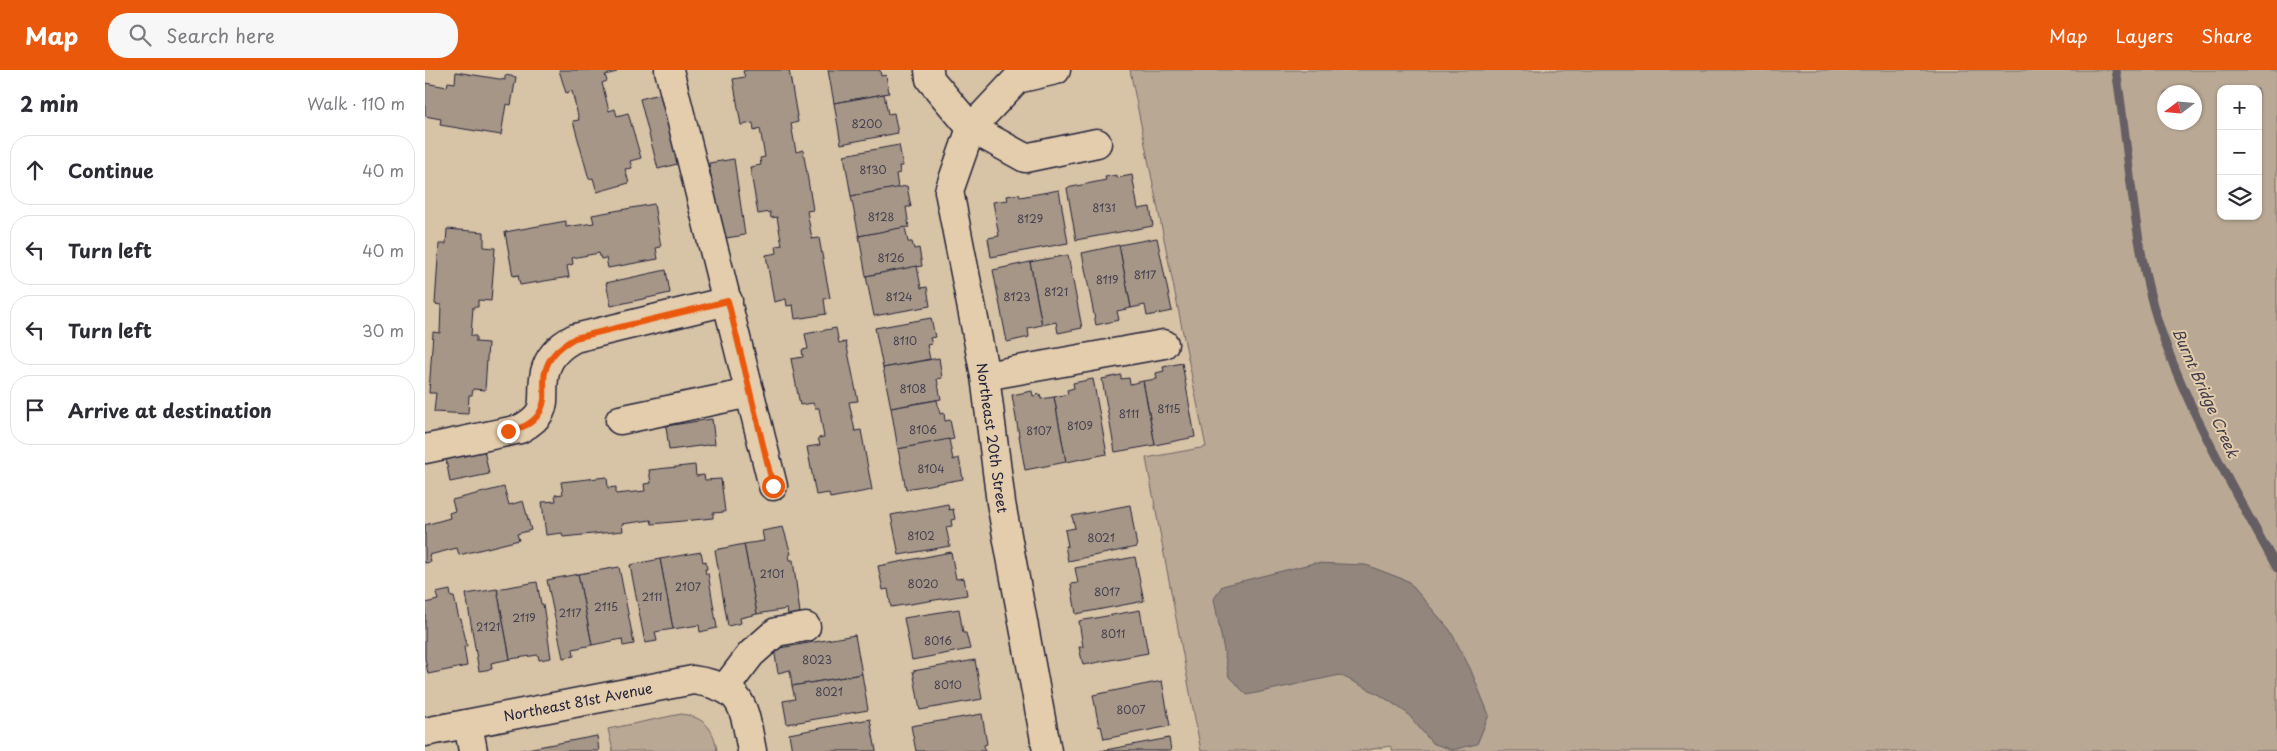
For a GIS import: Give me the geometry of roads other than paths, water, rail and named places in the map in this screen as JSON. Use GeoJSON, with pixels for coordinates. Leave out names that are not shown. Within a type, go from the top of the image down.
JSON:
{"type":"FeatureCollection","features":[{"type":"Feature","properties":{"kind":"street"},"geometry":{"type":"LineString","coordinates":[[669,70],[773,486]]}},
{"type":"Feature","properties":{"kind":"street"},"geometry":{"type":"LineString","coordinates":[[929,70],[930,79],[971,128],[1025,158],[1097,143]]}},
{"type":"Feature","properties":{"kind":"street"},"geometry":{"type":"LineString","coordinates":[[971,128],[1017,78],[1056,70]]}},
{"type":"Feature","properties":{"kind":"street","name":"Northeast 20th Street"},"geometry":{"type":"LineString","coordinates":[[971,128],[949,191],[985,376],[1001,503],[1047,751]]}},
{"type":"Feature","properties":{"kind":"street"},"geometry":{"type":"LineString","coordinates":[[425,449],[520,429],[531,423],[540,413],[544,401],[545,372],[551,357],[561,346],[575,338],[728,301]]}},
{"type":"Feature","properties":{"kind":"street"},"geometry":{"type":"LineString","coordinates":[[985,376],[1164,344]]}},
{"type":"Feature","properties":{"kind":"street"},"geometry":{"type":"LineString","coordinates":[[621,420],[750,393]]}},
{"type":"Feature","properties":{"kind":"street"},"geometry":{"type":"LineString","coordinates":[[752,751],[745,709],[728,690],[751,654],[776,632],[806,627]]}},
{"type":"Feature","properties":{"kind":"street","name":"Northeast 81st Avenue"},"geometry":{"type":"LineString","coordinates":[[425,732],[693,680],[715,684],[728,690]]}},
{"type":"Feature","properties":{"kind":"street"},"geometry":{"type":"LineString","coordinates":[[469,724],[473,751]]}},
{"type":"Feature","properties":{"kind":"waterway","name":"Burnt Bridge Creek"},"geometry":{"type":"LineString","coordinates":[[2116,70],[2134,211],[2150,294],[2160,329],[2173,364],[2205,434],[2277,568]]}}]}
